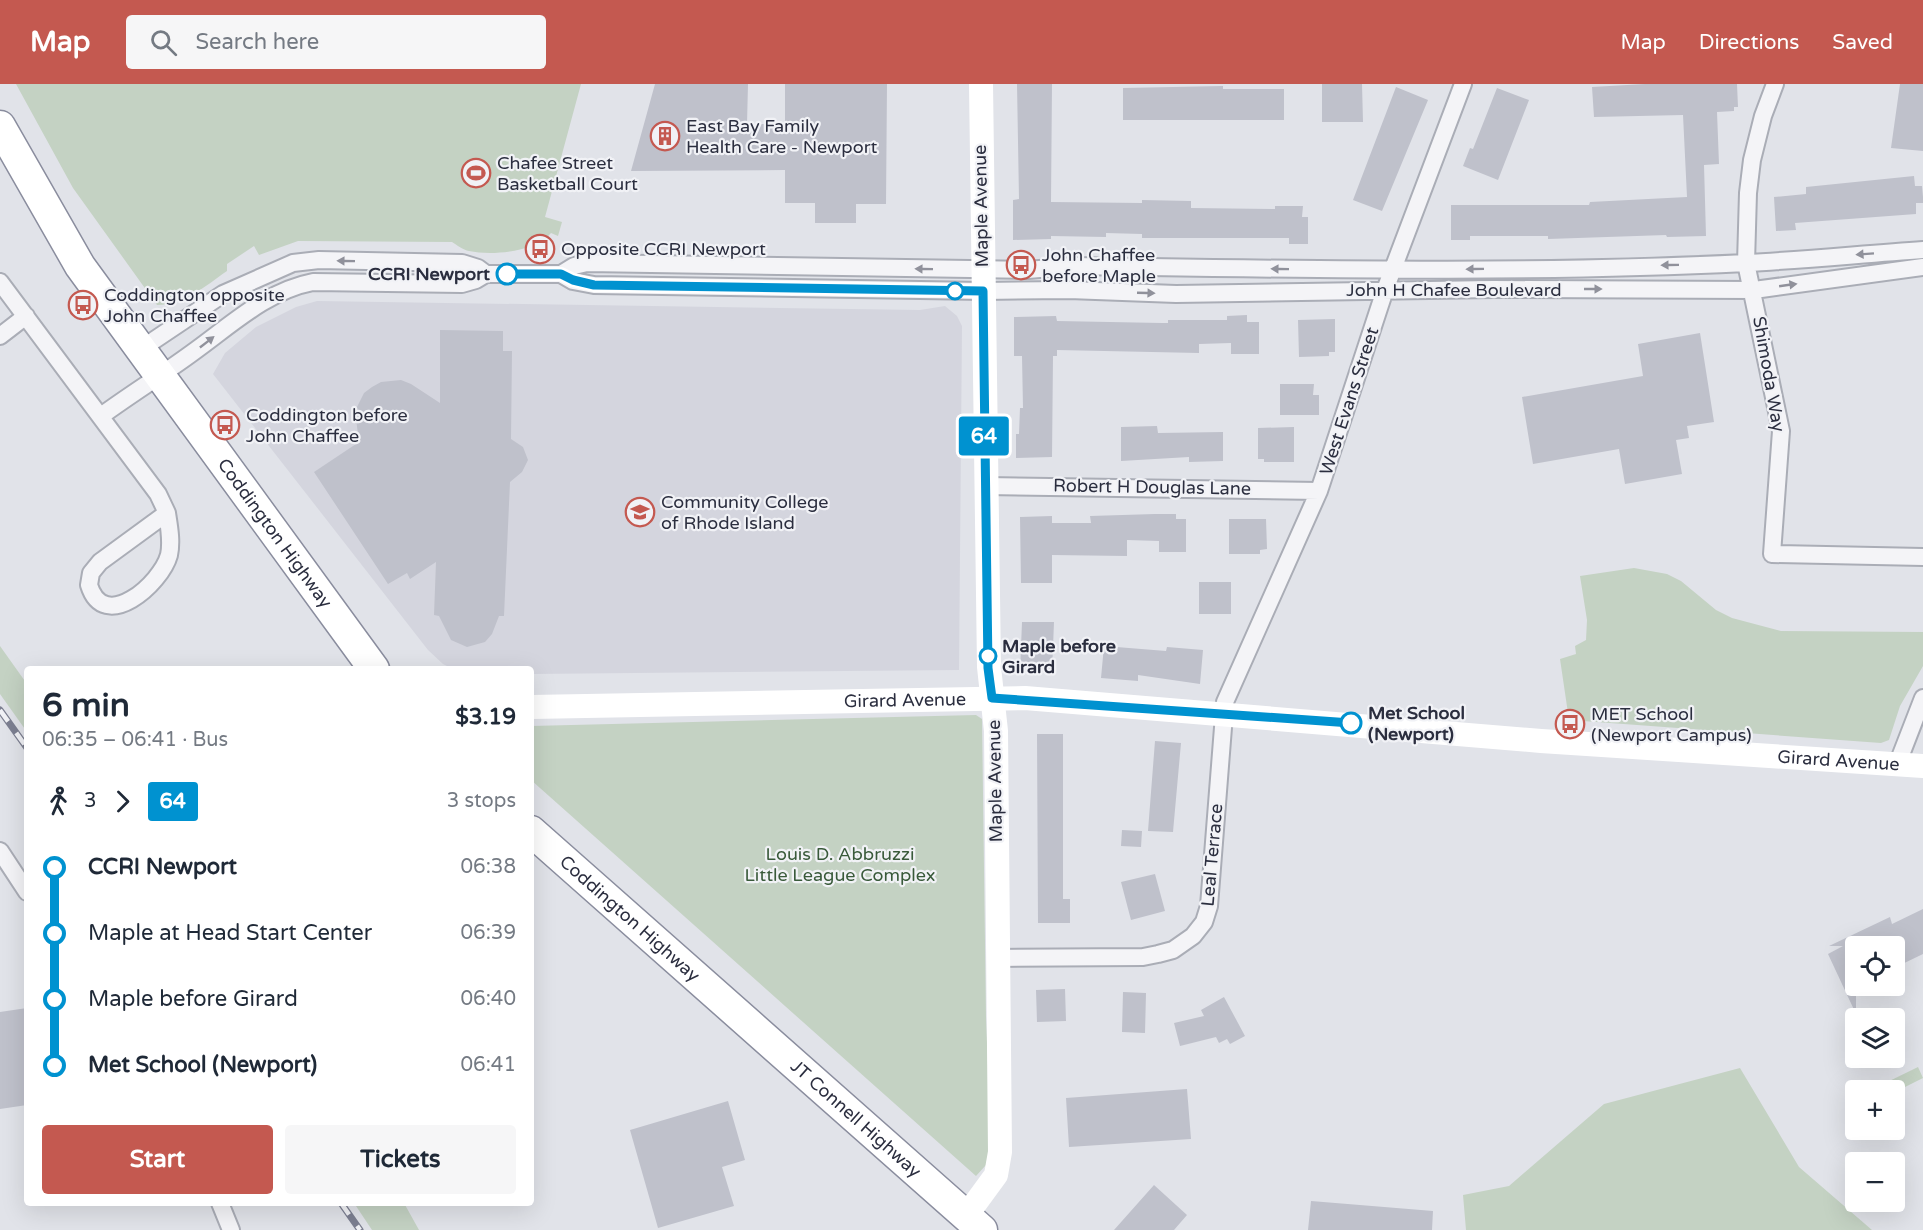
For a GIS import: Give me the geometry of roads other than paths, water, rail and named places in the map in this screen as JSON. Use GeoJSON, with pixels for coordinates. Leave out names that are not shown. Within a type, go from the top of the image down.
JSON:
{"type":"FeatureCollection","features":[{"type":"Feature","properties":{"kind":"highway","name":"Coddington Highway"},"geometry":{"type":"LineString","coordinates":[[0,126],[71,253],[372,666]]}},
{"type":"Feature","properties":{"kind":"highway","name":"Coddington Highway"},"geometry":{"type":"LineString","coordinates":[[534,834],[729,1005]]}},
{"type":"Feature","properties":{"kind":"highway","name":"JT Connell Highway"},"geometry":{"type":"LineString","coordinates":[[729,1005],[974,1223]]}},
{"type":"Feature","properties":{"kind":"street","name":"Maple Avenue"},"geometry":{"type":"LineString","coordinates":[[974,1223],[994,1180],[1000,1158],[996,731],[988,668],[981,84]]}},
{"type":"Feature","properties":{"kind":"street","name":"West Evans Street"},"geometry":{"type":"LineString","coordinates":[[1223,712],[1228,693],[1319,490],[1385,290],[1395,270],[1463,84]]}},
{"type":"Feature","properties":{"kind":"street","name":"Shimoda Way"},"geometry":{"type":"LineString","coordinates":[[1775,84],[1763,116],[1752,160],[1746,263],[1754,290],[1781,431],[1772,554],[1923,557]]}},
{"type":"Feature","properties":{"kind":"street","name":"John H Chafee Boulevard"},"geometry":{"type":"LineString","coordinates":[[983,280],[1074,266],[1395,270],[1746,263],[1923,250]]}},
{"type":"Feature","properties":{"kind":"street"},"geometry":{"type":"LineString","coordinates":[[141,350],[223,294],[293,263],[319,260],[462,263],[473,266],[486,274]]}},
{"type":"Feature","properties":{"kind":"street","name":"John H Chafee Boulevard"},"geometry":{"type":"LineString","coordinates":[[983,280],[1069,290],[1176,294],[1385,290],[1754,290],[1923,267]]}},
{"type":"Feature","properties":{"kind":"street"},"geometry":{"type":"LineString","coordinates":[[101,416],[246,312],[296,286],[324,281],[462,284],[486,274],[561,274],[573,280],[594,285],[983,280]]}},
{"type":"Feature","properties":{"kind":"street"},"geometry":{"type":"LineString","coordinates":[[0,282],[158,494],[167,513],[169,554],[153,582],[122,605],[111,605],[96,597],[88,585],[95,568],[167,513]]}},
{"type":"Feature","properties":{"kind":"street"},"geometry":{"type":"LineString","coordinates":[[0,336],[26,316]]}},
{"type":"Feature","properties":{"kind":"street","name":"Robert H Douglas Lane"},"geometry":{"type":"LineString","coordinates":[[985,486],[1319,490]]}},
{"type":"Feature","properties":{"kind":"street","name":"Girard Avenue"},"geometry":{"type":"LineString","coordinates":[[534,707],[992,698],[1223,712],[1541,741],[1923,766]]}},
{"type":"Feature","properties":{"kind":"street"},"geometry":{"type":"LineString","coordinates":[[1897,765],[1923,698]]}},
{"type":"Feature","properties":{"kind":"street","name":"Leal Terrace"},"geometry":{"type":"LineString","coordinates":[[997,958],[1143,957],[1173,950],[1193,936],[1204,922],[1209,906],[1223,712]]}},
{"type":"Feature","properties":{"kind":"street"},"geometry":{"type":"LineString","coordinates":[[0,851],[24,887]]}},
{"type":"Feature","properties":{"kind":"street"},"geometry":{"type":"LineString","coordinates":[[221,1206],[231,1230]]}},
{"type":"Feature","properties":{"kind":"railway"},"geometry":{"type":"LineString","coordinates":[[0,710],[24,744]]}},
{"type":"Feature","properties":{"kind":"railway"},"geometry":{"type":"LineString","coordinates":[[343,1206],[360,1230]]}},
{"type":"Feature","properties":{"kind":"place","name":"East Bay Family Health Care - Newport"},"geometry":{"type":"Point","coordinates":[665,136]}},
{"type":"Feature","properties":{"kind":"place","name":"Chafee Street Basketball Court"},"geometry":{"type":"Point","coordinates":[476,173]}},
{"type":"Feature","properties":{"kind":"place","name":"Opposite CCRI Newport"},"geometry":{"type":"Point","coordinates":[540,249]}},
{"type":"Feature","properties":{"kind":"place","name":"John Chaffee before Maple"},"geometry":{"type":"Point","coordinates":[1021,265]}},
{"type":"Feature","properties":{"kind":"place","name":"CCRI Newport"},"geometry":{"type":"Point","coordinates":[507,274]}},
{"type":"Feature","properties":{"kind":"place","name":"Coddington opposite John Chaffee"},"geometry":{"type":"Point","coordinates":[83,305]}},
{"type":"Feature","properties":{"kind":"place","name":"Coddington before John Chaffee"},"geometry":{"type":"Point","coordinates":[225,425]}},
{"type":"Feature","properties":{"kind":"place","name":"Community College of Rhode Island"},"geometry":{"type":"Point","coordinates":[640,512]}},
{"type":"Feature","properties":{"kind":"place","name":"Maple before Girard"},"geometry":{"type":"Point","coordinates":[988,656]}},
{"type":"Feature","properties":{"kind":"place","name":"Met School (Newport)"},"geometry":{"type":"Point","coordinates":[1351,723]}},
{"type":"Feature","properties":{"kind":"place","name":"MET School (Newport Campus)"},"geometry":{"type":"Point","coordinates":[1570,724]}},
{"type":"Feature","properties":{"kind":"park label","name":"Louis D. Abbruzzi Little League Complex"},"geometry":{"type":"Point","coordinates":[840,864]}}]}
